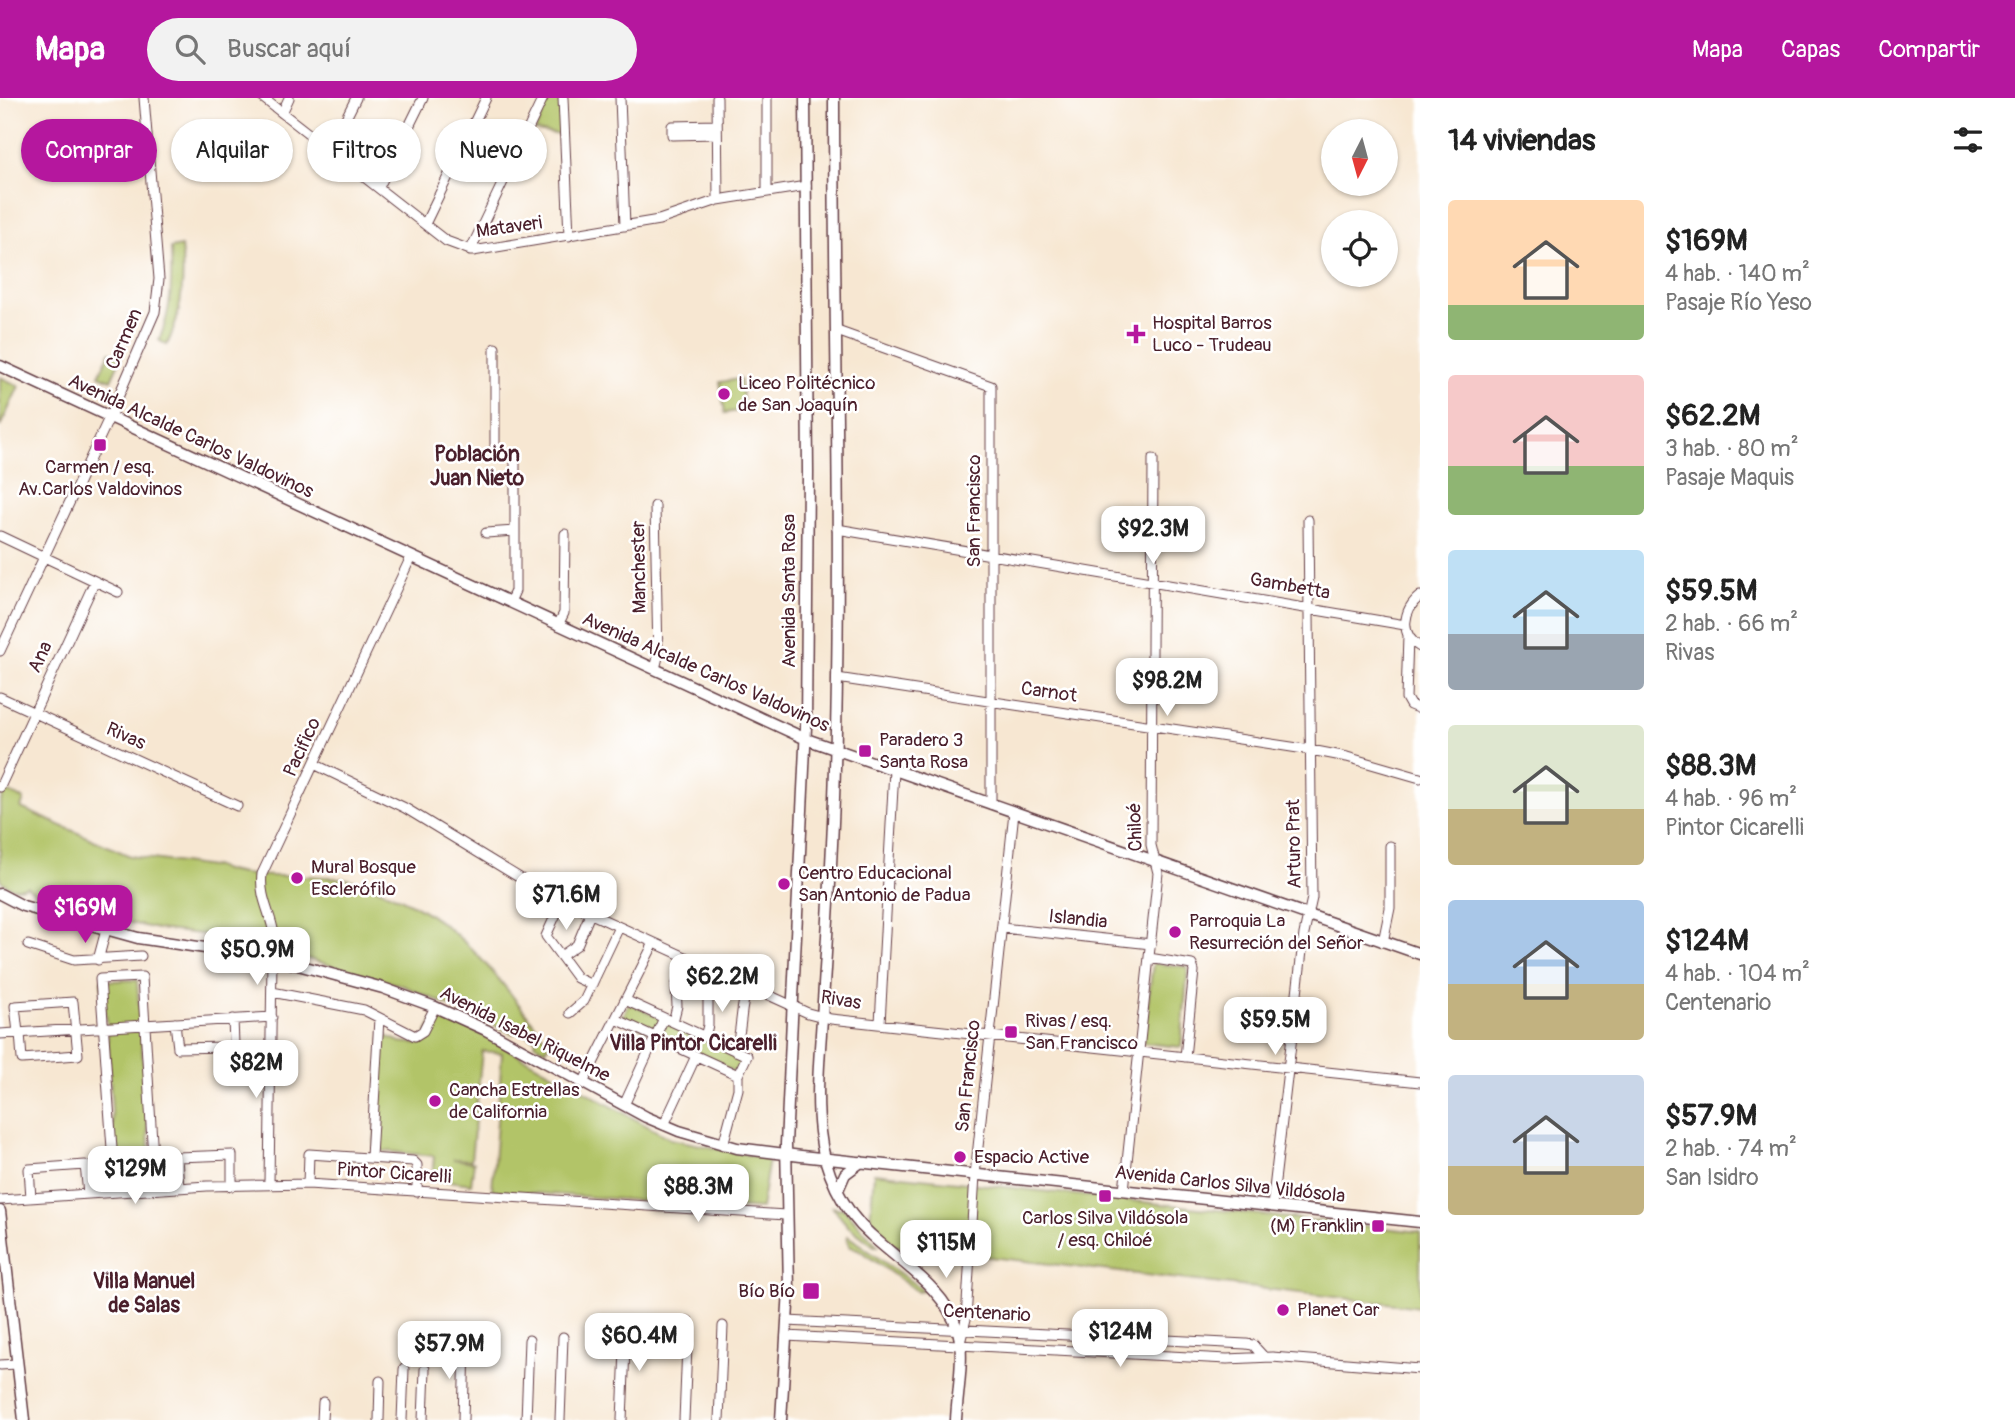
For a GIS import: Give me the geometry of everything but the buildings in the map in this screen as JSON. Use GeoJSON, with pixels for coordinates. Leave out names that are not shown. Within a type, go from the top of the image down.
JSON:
{"type":"FeatureCollection","features":[{"type":"Feature","properties":{"kind":"main road","name":"Avenida Santa Rosa"},"geometry":{"type":"LineString","coordinates":[[781,1420],[789,1281],[786,1154],[806,739],[805,98]]}},
{"type":"Feature","properties":{"kind":"main road"},"geometry":{"type":"LineString","coordinates":[[834,98],[837,678],[836,750],[818,1107],[820,1136],[825,1158],[850,1212],[862,1227],[937,1294],[961,1329]]}},
{"type":"Feature","properties":{"kind":"main road","name":"Avenida Alcalde Carlos Valdovinos"},"geometry":{"type":"LineString","coordinates":[[0,366],[806,739],[1420,954]]}},
{"type":"Feature","properties":{"kind":"main road","name":"Avenida Isabel Riquelme"},"geometry":{"type":"LineString","coordinates":[[1,896],[23,906],[151,941],[272,958],[346,976],[435,1007],[486,1030],[664,1125],[723,1145],[786,1154]]}},
{"type":"Feature","properties":{"kind":"main road"},"geometry":{"type":"LineString","coordinates":[[801,1156],[814,1149],[820,1136]]}},
{"type":"Feature","properties":{"kind":"main road","name":"Avenida Carlos Silva Vildósola"},"geometry":{"type":"LineString","coordinates":[[786,1154],[1420,1222]]}},
{"type":"Feature","properties":{"kind":"main road"},"geometry":{"type":"LineString","coordinates":[[838,1190],[845,1174],[861,1162]]}},
{"type":"Feature","properties":{"kind":"main road"},"geometry":{"type":"LineString","coordinates":[[0,1211],[24,1420]]}},
{"type":"Feature","properties":{"kind":"main road","name":"San Francisco"},"geometry":{"type":"LineString","coordinates":[[956,1420],[961,1329]]}},
{"type":"Feature","properties":{"kind":"street","name":"Carmen"},"geometry":{"type":"LineString","coordinates":[[0,650],[150,327],[158,292],[144,98]]}},
{"type":"Feature","properties":{"kind":"street","name":"Mataveri"},"geometry":{"type":"LineString","coordinates":[[263,98],[307,132]]}},
{"type":"Feature","properties":{"kind":"street"},"geometry":{"type":"LineString","coordinates":[[282,113],[289,98]]}},
{"type":"Feature","properties":{"kind":"street"},"geometry":{"type":"LineString","coordinates":[[346,119],[356,98]]}},
{"type":"Feature","properties":{"kind":"street"},"geometry":{"type":"LineString","coordinates":[[379,187],[422,98]]}},
{"type":"Feature","properties":{"kind":"street"},"geometry":{"type":"LineString","coordinates":[[425,224],[486,98]]}},
{"type":"Feature","properties":{"kind":"street"},"geometry":{"type":"LineString","coordinates":[[470,251],[543,98]]}},
{"type":"Feature","properties":{"kind":"street"},"geometry":{"type":"LineString","coordinates":[[563,98],[569,236]]}},
{"type":"Feature","properties":{"kind":"street"},"geometry":{"type":"LineString","coordinates":[[620,98],[625,226]]}},
{"type":"Feature","properties":{"kind":"street"},"geometry":{"type":"LineString","coordinates":[[717,98],[718,200]]}},
{"type":"Feature","properties":{"kind":"street"},"geometry":{"type":"LineString","coordinates":[[767,98],[767,192]]}},
{"type":"Feature","properties":{"kind":"street","name":"Mataveri"},"geometry":{"type":"LineString","coordinates":[[372,182],[446,241],[470,251],[490,250],[667,218],[718,200],[806,186]]}},
{"type":"Feature","properties":{"kind":"street","name":"San Francisco"},"geometry":{"type":"LineString","coordinates":[[837,331],[991,386],[991,804]]}},
{"type":"Feature","properties":{"kind":"street"},"geometry":{"type":"LineString","coordinates":[[495,348],[495,450],[496,453],[515,456],[515,591],[510,602]]}},
{"type":"Feature","properties":{"kind":"street","name":"Chiloé"},"geometry":{"type":"LineString","coordinates":[[1124,1191],[1158,873],[1151,849],[1153,459]]}},
{"type":"Feature","properties":{"kind":"street","name":"Manchester"},"geometry":{"type":"LineString","coordinates":[[655,506],[658,657],[655,669]]}},
{"type":"Feature","properties":{"kind":"street","name":"Arturo Prat"},"geometry":{"type":"LineString","coordinates":[[1272,1206],[1312,885],[1308,520]]}},
{"type":"Feature","properties":{"kind":"street","name":"Gambetta"},"geometry":{"type":"LineString","coordinates":[[837,529],[1405,625]]}},
{"type":"Feature","properties":{"kind":"street"},"geometry":{"type":"LineString","coordinates":[[486,533],[515,531]]}},
{"type":"Feature","properties":{"kind":"street"},"geometry":{"type":"LineString","coordinates":[[558,625],[564,613],[565,534]]}},
{"type":"Feature","properties":{"kind":"street"},"geometry":{"type":"LineString","coordinates":[[0,536],[118,592]]}},
{"type":"Feature","properties":{"kind":"street","name":"Pacifico"},"geometry":{"type":"LineString","coordinates":[[270,1184],[272,958],[275,931],[261,893],[262,874],[411,557]]}},
{"type":"Feature","properties":{"kind":"street","name":"Ana"},"geometry":{"type":"LineString","coordinates":[[0,787],[95,581]]}},
{"type":"Feature","properties":{"kind":"street"},"geometry":{"type":"LineString","coordinates":[[1420,596],[1410,608],[1405,625],[1408,636],[1406,698],[1410,705],[1420,709]]}},
{"type":"Feature","properties":{"kind":"street"},"geometry":{"type":"LineString","coordinates":[[1408,636],[1420,647]]}},
{"type":"Feature","properties":{"kind":"street","name":"Carnot"},"geometry":{"type":"LineString","coordinates":[[837,678],[1311,750],[1347,757],[1420,778]]}},
{"type":"Feature","properties":{"kind":"street","name":"Rivas"},"geometry":{"type":"LineString","coordinates":[[0,697],[237,806]]}},
{"type":"Feature","properties":{"kind":"street","name":"Rivas"},"geometry":{"type":"LineString","coordinates":[[314,764],[405,808],[543,892],[793,1008],[822,1017],[1420,1082]]}},
{"type":"Feature","properties":{"kind":"street"},"geometry":{"type":"LineString","coordinates":[[880,1023],[894,770]]}},
{"type":"Feature","properties":{"kind":"street","name":"San Francisco"},"geometry":{"type":"LineString","coordinates":[[961,1329],[1014,813]]}},
{"type":"Feature","properties":{"kind":"street"},"geometry":{"type":"LineString","coordinates":[[1383,942],[1390,908],[1390,846]]}},
{"type":"Feature","properties":{"kind":"street"},"geometry":{"type":"LineString","coordinates":[[562,901],[546,936],[577,978],[592,985]]}},
{"type":"Feature","properties":{"kind":"street"},"geometry":{"type":"LineString","coordinates":[[561,956],[577,945],[590,914]]}},
{"type":"Feature","properties":{"kind":"street"},"geometry":{"type":"LineString","coordinates":[[570,1013],[584,1001],[619,927]]}},
{"type":"Feature","properties":{"kind":"street","name":"Islandia"},"geometry":{"type":"LineString","coordinates":[[1002,928],[1151,944]]}},
{"type":"Feature","properties":{"kind":"street"},"geometry":{"type":"LineString","coordinates":[[98,960],[106,930]]}},
{"type":"Feature","properties":{"kind":"street"},"geometry":{"type":"LineString","coordinates":[[583,1083],[654,943]]}},
{"type":"Feature","properties":{"kind":"street"},"geometry":{"type":"LineString","coordinates":[[27,944],[74,960],[141,956]]}},
{"type":"Feature","properties":{"kind":"street"},"geometry":{"type":"LineString","coordinates":[[624,1105],[655,1037],[677,1006],[676,986],[687,958]]}},
{"type":"Feature","properties":{"kind":"street"},"geometry":{"type":"LineString","coordinates":[[1149,958],[1192,965],[1194,971],[1185,1057]]}},
{"type":"Feature","properties":{"kind":"street"},"geometry":{"type":"LineString","coordinates":[[705,1037],[708,1025],[708,995],[718,972]]}},
{"type":"Feature","properties":{"kind":"street"},"geometry":{"type":"LineString","coordinates":[[142,977],[154,1174],[114,1177],[104,1028],[100,979],[142,977]]}},
{"type":"Feature","properties":{"kind":"street"},"geometry":{"type":"LineString","coordinates":[[734,1051],[739,1040],[741,1006],[748,986]]}},
{"type":"Feature","properties":{"kind":"street"},"geometry":{"type":"LineString","coordinates":[[272,992],[364,1010],[415,1036],[423,1031],[435,1007]]}},
{"type":"Feature","properties":{"kind":"street"},"geometry":{"type":"LineString","coordinates":[[625,1000],[747,1056],[738,1075],[738,1089],[723,1145]]}},
{"type":"Feature","properties":{"kind":"street"},"geometry":{"type":"LineString","coordinates":[[74,1002],[78,1055],[22,1059],[19,1033],[15,1006],[74,1002]]}},
{"type":"Feature","properties":{"kind":"street"},"geometry":{"type":"LineString","coordinates":[[0,1034],[272,1017]]}},
{"type":"Feature","properties":{"kind":"street"},"geometry":{"type":"LineString","coordinates":[[371,1157],[379,1018]]}},
{"type":"Feature","properties":{"kind":"street"},"geometry":{"type":"LineString","coordinates":[[616,1018],[738,1075]]}},
{"type":"Feature","properties":{"kind":"street"},"geometry":{"type":"LineString","coordinates":[[175,1023],[178,1048],[228,1047],[234,1044],[233,1019]]}},
{"type":"Feature","properties":{"kind":"street"},"geometry":{"type":"LineString","coordinates":[[664,1125],[696,1056]]}},
{"type":"Feature","properties":{"kind":"street"},"geometry":{"type":"LineString","coordinates":[[308,1184],[309,1154],[371,1157],[413,1161],[417,1165],[417,1192]]}},
{"type":"Feature","properties":{"kind":"street"},"geometry":{"type":"LineString","coordinates":[[179,1188],[177,1157],[232,1155],[232,1186]]}},
{"type":"Feature","properties":{"kind":"street"},"geometry":{"type":"LineString","coordinates":[[31,1198],[29,1169],[78,1165],[85,1165],[88,1195]]}},
{"type":"Feature","properties":{"kind":"street","name":"Pintor Cicarelli"},"geometry":{"type":"LineString","coordinates":[[0,1200],[179,1188],[308,1184],[786,1215]]}},
{"type":"Feature","properties":{"kind":"street"},"geometry":{"type":"LineString","coordinates":[[684,1420],[688,1321]]}},
{"type":"Feature","properties":{"kind":"street","name":"Centenario"},"geometry":{"type":"LineString","coordinates":[[787,1321],[1246,1344],[1253,1345],[1264,1357]]}},
{"type":"Feature","properties":{"kind":"street"},"geometry":{"type":"LineString","coordinates":[[622,1420],[626,1325]]}},
{"type":"Feature","properties":{"kind":"street"},"geometry":{"type":"LineString","coordinates":[[719,1420],[723,1326]]}},
{"type":"Feature","properties":{"kind":"street","name":"Centenario"},"geometry":{"type":"LineString","coordinates":[[786,1336],[1227,1359],[1264,1357],[1420,1369]]}},
{"type":"Feature","properties":{"kind":"street"},"geometry":{"type":"LineString","coordinates":[[560,1420],[562,1337]]}},
{"type":"Feature","properties":{"kind":"street"},"geometry":{"type":"LineString","coordinates":[[526,1420],[529,1340]]}},
{"type":"Feature","properties":{"kind":"street"},"geometry":{"type":"LineString","coordinates":[[440,1349],[476,1341]]}},
{"type":"Feature","properties":{"kind":"street"},"geometry":{"type":"LineString","coordinates":[[463,1420],[465,1343]]}},
{"type":"Feature","properties":{"kind":"street"},"geometry":{"type":"LineString","coordinates":[[0,1365],[17,1364]]}},
{"type":"Feature","properties":{"kind":"street"},"geometry":{"type":"LineString","coordinates":[[402,1420],[404,1369]]}},
{"type":"Feature","properties":{"kind":"street"},"geometry":{"type":"LineString","coordinates":[[423,1420],[425,1369]]}},
{"type":"Feature","properties":{"kind":"street"},"geometry":{"type":"LineString","coordinates":[[379,1420],[380,1381]]}},
{"type":"Feature","properties":{"kind":"street"},"geometry":{"type":"LineString","coordinates":[[322,1420],[323,1402]]}},
{"type":"Feature","properties":{"kind":"green space"},"geometry":{"type":"Polygon","coordinates":[[[550,98],[561,98],[562,135],[547,133],[547,119],[540,119],[550,98]]]}},
{"type":"Feature","properties":{"kind":"green space"},"geometry":{"type":"Polygon","coordinates":[[[181,246],[181,297],[167,345],[159,340],[169,306],[171,248],[181,246]]]}},
{"type":"Feature","properties":{"kind":"green space"},"geometry":{"type":"Polygon","coordinates":[[[110,352],[121,358],[111,380],[99,375],[110,352]]]}},
{"type":"Feature","properties":{"kind":"green space"},"geometry":{"type":"Polygon","coordinates":[[[0,377],[19,386],[0,427],[0,377]]]}},
{"type":"Feature","properties":{"kind":"green space"},"geometry":{"type":"Polygon","coordinates":[[[740,379],[745,410],[725,413],[720,382],[740,379]]]}},
{"type":"Feature","properties":{"kind":"green space"},"geometry":{"type":"Polygon","coordinates":[[[5,791],[24,799],[21,808],[130,856],[213,866],[262,876],[317,876],[358,881],[405,900],[454,932],[474,952],[549,1043],[546,1050],[535,1044],[536,1039],[517,1029],[514,1034],[404,986],[284,952],[259,948],[259,939],[157,929],[46,902],[27,886],[10,886],[0,880],[0,803],[5,791]]]}},
{"type":"Feature","properties":{"kind":"green space"},"geometry":{"type":"Polygon","coordinates":[[[1153,963],[1188,967],[1181,1047],[1143,1043],[1153,963]]]}},
{"type":"Feature","properties":{"kind":"green space"},"geometry":{"type":"Polygon","coordinates":[[[137,980],[152,1186],[116,1187],[107,1022],[101,981],[137,980]]]}},
{"type":"Feature","properties":{"kind":"green space"},"geometry":{"type":"Polygon","coordinates":[[[629,1003],[745,1057],[737,1073],[622,1019],[629,1003]]]}},
{"type":"Feature","properties":{"kind":"green space"},"geometry":{"type":"Polygon","coordinates":[[[436,1015],[474,1030],[671,1139],[769,1159],[761,1209],[492,1190],[502,1053],[482,1051],[471,1160],[453,1159],[474,1162],[471,1184],[432,1179],[434,1156],[374,1150],[382,1034],[400,1042],[421,1044],[436,1015]]]}},
{"type":"Feature","properties":{"kind":"green space"},"geometry":{"type":"Polygon","coordinates":[[[874,1173],[1420,1232],[1420,1307],[895,1246],[870,1220],[874,1173]]]}},
{"type":"Feature","properties":{"kind":"green space"},"geometry":{"type":"Polygon","coordinates":[[[832,1207],[844,1209],[878,1246],[874,1246],[848,1226],[832,1207]]]}},
{"type":"Feature","properties":{"kind":"green space"},"geometry":{"type":"Polygon","coordinates":[[[848,1236],[923,1290],[918,1292],[858,1249],[850,1247],[848,1236]]]}},
{"type":"Feature","properties":{"kind":"place","name":"Hospital Barros Luco - Trudeau"},"geometry":{"type":"Point","coordinates":[1136,334]}},
{"type":"Feature","properties":{"kind":"place","name":"Liceo Politécnico de San Joaquín"},"geometry":{"type":"Point","coordinates":[724,394]}},
{"type":"Feature","properties":{"kind":"place","name":"Carmen / esq. Av.Carlos Valdovinos"},"geometry":{"type":"Point","coordinates":[100,445]}},
{"type":"Feature","properties":{"kind":"place","name":"Paradero 3 Santa Rosa"},"geometry":{"type":"Point","coordinates":[865,751]}},
{"type":"Feature","properties":{"kind":"place","name":"Mural Bosque Esclerófilo"},"geometry":{"type":"Point","coordinates":[297,878]}},
{"type":"Feature","properties":{"kind":"place","name":"Centro Educacional San Antonio de Padua"},"geometry":{"type":"Point","coordinates":[784,884]}},
{"type":"Feature","properties":{"kind":"place","name":"Parroquia La Resurreción del Señor"},"geometry":{"type":"Point","coordinates":[1175,932]}},
{"type":"Feature","properties":{"kind":"place","name":"Rivas / esq. San Francisco"},"geometry":{"type":"Point","coordinates":[1011,1032]}},
{"type":"Feature","properties":{"kind":"place","name":"Cancha Estrellas de California"},"geometry":{"type":"Point","coordinates":[435,1101]}},
{"type":"Feature","properties":{"kind":"place","name":"Espacio Active"},"geometry":{"type":"Point","coordinates":[960,1157]}},
{"type":"Feature","properties":{"kind":"place","name":"Carlos Silva Vildósola / esq. Chiloé"},"geometry":{"type":"Point","coordinates":[1105,1196]}},
{"type":"Feature","properties":{"kind":"place","name":"(M) Franklin"},"geometry":{"type":"Point","coordinates":[1378,1226]}},
{"type":"Feature","properties":{"kind":"place","name":"Bío Bío"},"geometry":{"type":"Point","coordinates":[811,1291]}},
{"type":"Feature","properties":{"kind":"place","name":"Planet Car"},"geometry":{"type":"Point","coordinates":[1283,1310]}},
{"type":"Feature","properties":{"kind":"district","name":"Población Juan Nieto"},"geometry":{"type":"Point","coordinates":[477,466]}},
{"type":"Feature","properties":{"kind":"district","name":"Villa Pintor Cicarelli"},"geometry":{"type":"Point","coordinates":[693,1043]}},
{"type":"Feature","properties":{"kind":"district","name":"Villa Manuel de Salas"},"geometry":{"type":"Point","coordinates":[144,1293]}}]}
